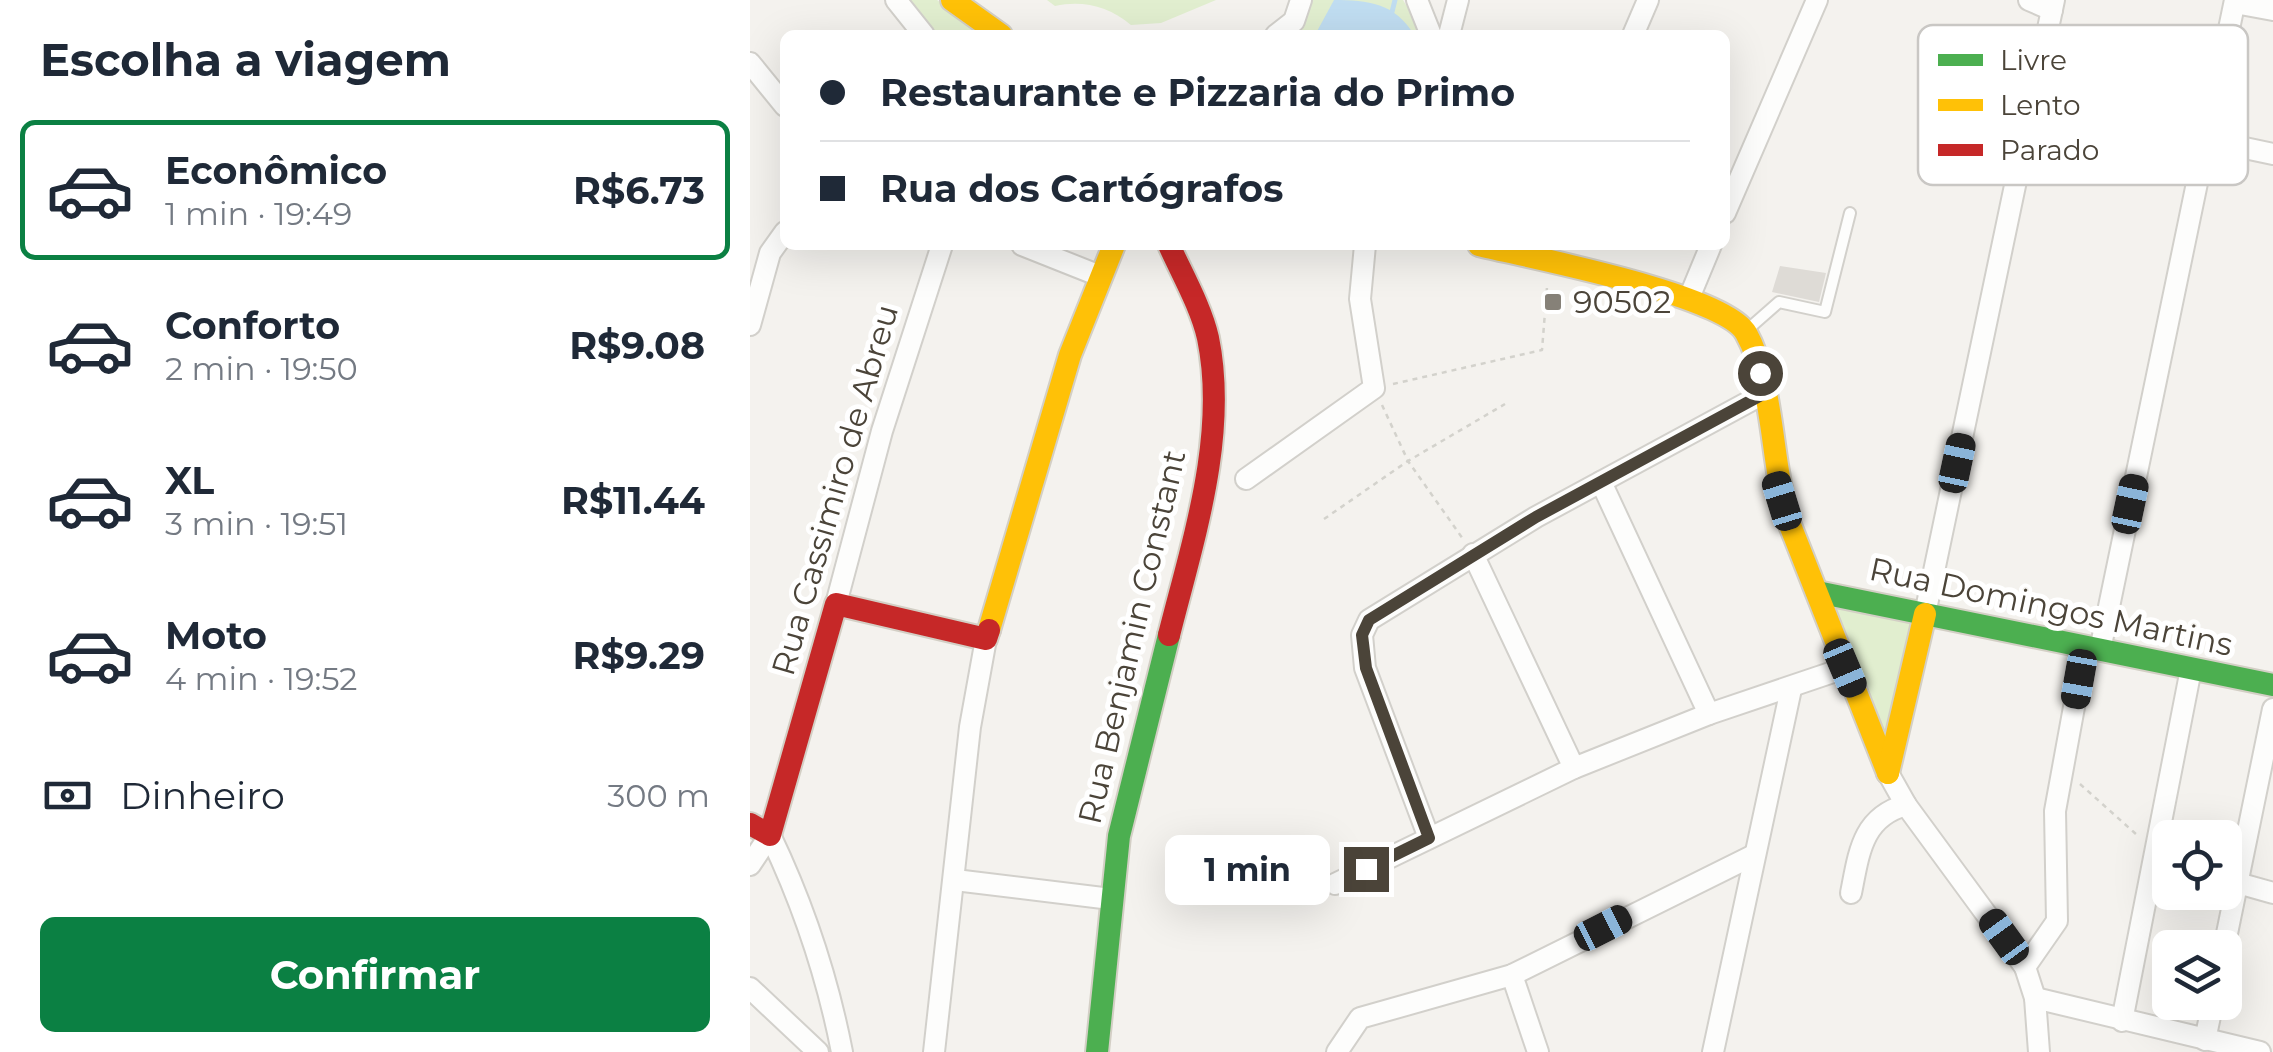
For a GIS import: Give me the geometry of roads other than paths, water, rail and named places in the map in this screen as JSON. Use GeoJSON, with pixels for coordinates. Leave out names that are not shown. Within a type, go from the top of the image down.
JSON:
{"type":"FeatureCollection","features":[{"type":"Feature","properties":{"kind":"street"},"geometry":{"type":"LineString","coordinates":[[896,0],[920,30]]}},
{"type":"Feature","properties":{"kind":"street"},"geometry":{"type":"LineString","coordinates":[[952,0],[994,30]]}},
{"type":"Feature","properties":{"kind":"street"},"geometry":{"type":"LineString","coordinates":[[1282,30],[1294,21],[1301,0]]}},
{"type":"Feature","properties":{"kind":"street"},"geometry":{"type":"LineString","coordinates":[[1417,0],[1430,30]]}},
{"type":"Feature","properties":{"kind":"street"},"geometry":{"type":"LineString","coordinates":[[1449,30],[1458,0]]}},
{"type":"Feature","properties":{"kind":"street"},"geometry":{"type":"LineString","coordinates":[[1635,30],[1648,0]]}},
{"type":"Feature","properties":{"kind":"street"},"geometry":{"type":"LineString","coordinates":[[1730,201],[1816,0]]}},
{"type":"Feature","properties":{"kind":"street"},"geometry":{"type":"LineString","coordinates":[[2029,0],[2053,5]]}},
{"type":"Feature","properties":{"kind":"street"},"geometry":{"type":"LineString","coordinates":[[2235,1],[2273,10]]}},
{"type":"Feature","properties":{"kind":"street"},"geometry":{"type":"LineString","coordinates":[[750,64],[780,100]]}},
{"type":"Feature","properties":{"kind":"street"},"geometry":{"type":"LineString","coordinates":[[2248,149],[2273,154]]}},
{"type":"Feature","properties":{"kind":"street"},"geometry":{"type":"LineString","coordinates":[[1888,773],[2015,185]]}},
{"type":"Feature","properties":{"kind":"street"},"geometry":{"type":"LineString","coordinates":[[2025,967],[2057,921],[2054,838],[2060,777],[2197,185]]}},
{"type":"Feature","properties":{"kind":"street"},"geometry":{"type":"LineString","coordinates":[[750,326],[753,298],[770,253],[780,239]]}},
{"type":"Feature","properties":{"kind":"street","name":"Rua Cassimiro de Abreu"},"geometry":{"type":"LineString","coordinates":[[750,865],[836,604],[882,431],[940,250]]}},
{"type":"Feature","properties":{"kind":"street"},"geometry":{"type":"LineString","coordinates":[[1035,250],[1100,276]]}},
{"type":"Feature","properties":{"kind":"street"},"geometry":{"type":"LineString","coordinates":[[934,1052],[970,727],[986,640],[1070,355],[1112,250]]}},
{"type":"Feature","properties":{"kind":"street","name":"Rua Benjamin Constant"},"geometry":{"type":"LineString","coordinates":[[1097,1052],[1111,899],[1130,784],[1200,511],[1216,389],[1206,332],[1171,250]]}},
{"type":"Feature","properties":{"kind":"street"},"geometry":{"type":"LineString","coordinates":[[1246,479],[1374,388],[1360,299],[1365,250]]}},
{"type":"Feature","properties":{"kind":"street"},"geometry":{"type":"LineString","coordinates":[[1503,250],[1689,298],[1726,316],[1745,331],[1765,393],[1776,481],[1845,668],[1888,773],[1906,805],[2025,967],[2035,998],[2039,1052]]}},
{"type":"Feature","properties":{"kind":"street"},"geometry":{"type":"LineString","coordinates":[[1689,298],[1710,250]]}},
{"type":"Feature","properties":{"kind":"street"},"geometry":{"type":"LineString","coordinates":[[1429,838],[1366,668],[1362,635],[1369,620],[1473,554],[1765,393]]}},
{"type":"Feature","properties":{"kind":"street"},"geometry":{"type":"LineString","coordinates":[[1601,482],[1709,714]]}},
{"type":"Feature","properties":{"kind":"street"},"geometry":{"type":"LineString","coordinates":[[1473,554],[1574,768]]}},
{"type":"Feature","properties":{"kind":"street","name":"Rua Domingos Martins"},"geometry":{"type":"LineString","coordinates":[[1817,592],[2273,685]]}},
{"type":"Feature","properties":{"kind":"street"},"geometry":{"type":"LineString","coordinates":[[836,604],[986,640]]}},
{"type":"Feature","properties":{"kind":"street"},"geometry":{"type":"LineString","coordinates":[[1335,884],[1574,768],[1709,714],[1845,668]]}},
{"type":"Feature","properties":{"kind":"street"},"geometry":{"type":"LineString","coordinates":[[2169,820],[2192,669]]}},
{"type":"Feature","properties":{"kind":"street"},"geometry":{"type":"LineString","coordinates":[[1713,1052],[1791,689]]}},
{"type":"Feature","properties":{"kind":"street"},"geometry":{"type":"LineString","coordinates":[[2242,837],[2273,709]]}},
{"type":"Feature","properties":{"kind":"street"},"geometry":{"type":"LineString","coordinates":[[1851,893],[1858,860],[1875,819],[1887,810],[1906,805]]}},
{"type":"Feature","properties":{"kind":"street"},"geometry":{"type":"LineString","coordinates":[[760,829],[800,896],[820,953],[842,1052]]}},
{"type":"Feature","properties":{"kind":"street"},"geometry":{"type":"LineString","coordinates":[[1336,1052],[1360,1018],[1512,974],[1754,855]]}},
{"type":"Feature","properties":{"kind":"street"},"geometry":{"type":"LineString","coordinates":[[955,880],[1111,899]]}},
{"type":"Feature","properties":{"kind":"street"},"geometry":{"type":"LineString","coordinates":[[2242,885],[2273,893]]}},
{"type":"Feature","properties":{"kind":"street"},"geometry":{"type":"LineString","coordinates":[[2122,1021],[2152,901]]}},
{"type":"Feature","properties":{"kind":"street"},"geometry":{"type":"LineString","coordinates":[[1512,974],[1538,1052]]}},
{"type":"Feature","properties":{"kind":"street"},"geometry":{"type":"LineString","coordinates":[[750,988],[818,1052]]}},
{"type":"Feature","properties":{"kind":"street"},"geometry":{"type":"LineString","coordinates":[[2035,998],[2216,1045],[2260,1052]]}},
{"type":"Feature","properties":{"kind":"street"},"geometry":{"type":"LineString","coordinates":[[2214,1020],[2216,1045]]}},
{"type":"Feature","properties":{"kind":"lane"},"geometry":{"type":"LineString","coordinates":[[1745,331],[1779,302],[1825,312],[1850,213]]}},
{"type":"Feature","properties":{"kind":"water"},"geometry":{"type":"Polygon","coordinates":[[[1334,0],[1380,6],[1398,16],[1411,30],[1318,30],[1334,0]]]}},
{"type":"Feature","properties":{"kind":"waterway"},"geometry":{"type":"LineString","coordinates":[[1392,12],[1395,0]]}},
{"type":"Feature","properties":{"kind":"place","name":"90502"},"geometry":{"type":"Point","coordinates":[1553,302]}}]}
